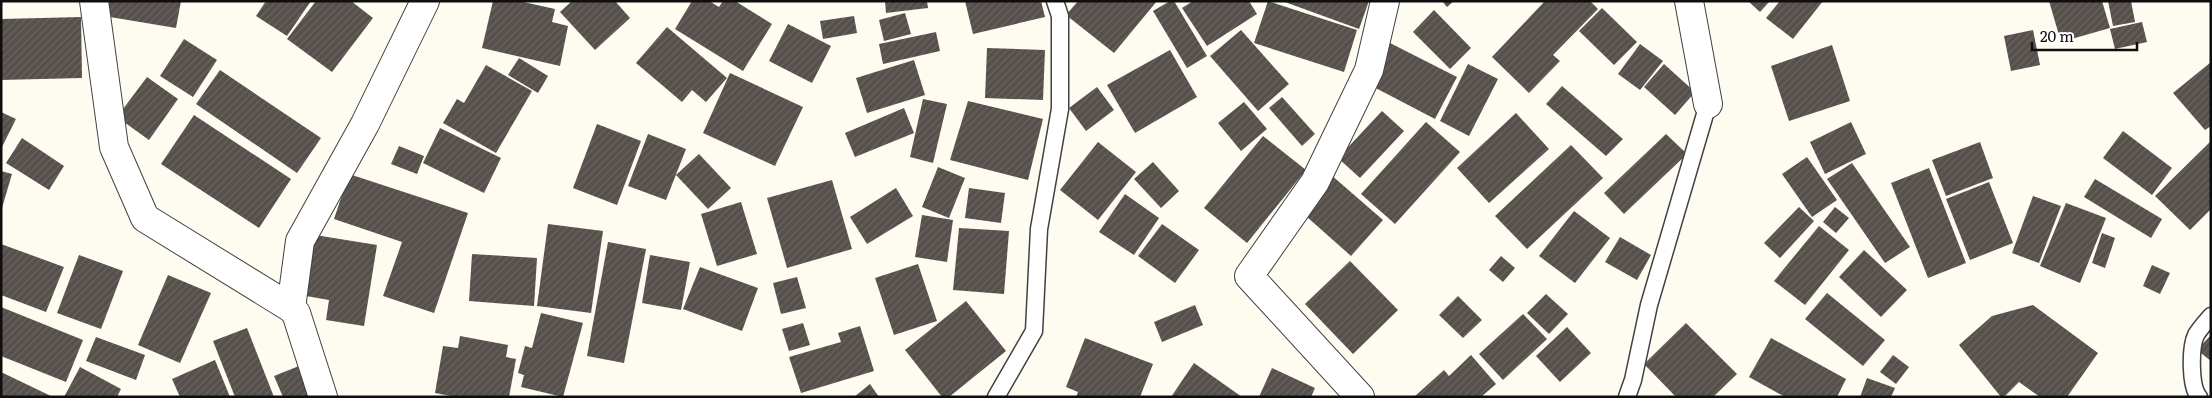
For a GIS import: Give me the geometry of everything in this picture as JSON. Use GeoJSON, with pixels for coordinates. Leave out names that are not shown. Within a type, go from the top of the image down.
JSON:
{"type":"FeatureCollection","features":[{"type":"Feature","properties":{"kind":"street"},"geometry":{"type":"LineString","coordinates":[[94,1],[114,147],[145,218],[291,308],[296,313],[323,397]]}},
{"type":"Feature","properties":{"kind":"street"},"geometry":{"type":"LineString","coordinates":[[291,308],[300,241],[365,124],[425,1]]}},
{"type":"Feature","properties":{"kind":"street"},"geometry":{"type":"LineString","coordinates":[[1360,397],[1249,276],[1315,182],[1368,70],[1385,1]]}},
{"type":"Feature","properties":{"kind":"street"},"geometry":{"type":"LineString","coordinates":[[1689,1],[1708,104]]}},
{"type":"Feature","properties":{"kind":"lane"},"geometry":{"type":"LineString","coordinates":[[996,397],[1034,332],[1040,229],[1060,109],[1060,16],[1055,1]]}},
{"type":"Feature","properties":{"kind":"lane"},"geometry":{"type":"LineString","coordinates":[[1627,397],[1633,380],[1649,305],[1708,104]]}},
{"type":"Feature","properties":{"kind":"lane"},"geometry":{"type":"LineString","coordinates":[[2199,397],[2195,392],[2191,370],[2196,336],[2211,316]]}},
{"type":"Feature","properties":{"kind":"building"},"geometry":{"type":"Polygon","coordinates":[[[107,1],[181,1],[176,28],[104,16],[107,1]]]}},
{"type":"Feature","properties":{"kind":"building"},"geometry":{"type":"Polygon","coordinates":[[[266,1],[311,1],[287,36],[256,16],[266,1]]]}},
{"type":"Feature","properties":{"kind":"building"},"geometry":{"type":"Polygon","coordinates":[[[316,1],[351,1],[373,18],[332,72],[287,39],[316,1]]]}},
{"type":"Feature","properties":{"kind":"building"},"geometry":{"type":"Polygon","coordinates":[[[493,1],[519,1],[555,9],[552,22],[568,26],[560,66],[482,48],[493,1]]]}},
{"type":"Feature","properties":{"kind":"building"},"geometry":{"type":"Polygon","coordinates":[[[572,1],[615,1],[630,18],[595,50],[560,12],[572,1]]]}},
{"type":"Feature","properties":{"kind":"building"},"geometry":{"type":"Polygon","coordinates":[[[692,1],[709,1],[719,7],[723,1],[735,1],[772,24],[743,71],[675,29],[692,1]]]}},
{"type":"Feature","properties":{"kind":"building"},"geometry":{"type":"Polygon","coordinates":[[[885,1],[927,1],[928,8],[886,13],[885,1]]]}},
{"type":"Feature","properties":{"kind":"building"},"geometry":{"type":"Polygon","coordinates":[[[965,1],[1041,1],[1045,17],[973,34],[965,1]]]}},
{"type":"Feature","properties":{"kind":"building"},"geometry":{"type":"Polygon","coordinates":[[[1078,1],[1157,1],[1114,53],[1066,15],[1078,1]]]}},
{"type":"Feature","properties":{"kind":"building"},"geometry":{"type":"Polygon","coordinates":[[[1170,1],[1174,1],[1207,56],[1187,68],[1153,11],[1170,1]]]}},
{"type":"Feature","properties":{"kind":"building"},"geometry":{"type":"Polygon","coordinates":[[[1193,1],[1249,1],[1257,14],[1207,46],[1182,8],[1193,1]]]}},
{"type":"Feature","properties":{"kind":"building"},"geometry":{"type":"Polygon","coordinates":[[[1268,1],[1357,30],[1344,72],[1254,43],[1268,1]]]}},
{"type":"Feature","properties":{"kind":"building"},"geometry":{"type":"Polygon","coordinates":[[[1282,1],[1369,1],[1359,29],[1282,1]]]}},
{"type":"Feature","properties":{"kind":"building"},"geometry":{"type":"Polygon","coordinates":[[[1442,1],[1454,1],[1447,7],[1442,1]]]}},
{"type":"Feature","properties":{"kind":"building"},"geometry":{"type":"Polygon","coordinates":[[[1545,1],[1590,1],[1598,9],[1553,55],[1560,61],[1529,93],[1492,57],[1545,1]]]}},
{"type":"Feature","properties":{"kind":"building"},"geometry":{"type":"Polygon","coordinates":[[[1748,1],[1770,1],[1760,12],[1748,1]]]}},
{"type":"Feature","properties":{"kind":"building"},"geometry":{"type":"Polygon","coordinates":[[[1780,1],[1823,1],[1793,39],[1766,18],[1780,1]]]}},
{"type":"Feature","properties":{"kind":"building"},"geometry":{"type":"Polygon","coordinates":[[[2049,1],[2102,1],[2110,28],[2061,42],[2049,1]]]}},
{"type":"Feature","properties":{"kind":"building"},"geometry":{"type":"Polygon","coordinates":[[[2108,1],[2131,1],[2135,22],[2113,26],[2108,1]]]}},
{"type":"Feature","properties":{"kind":"building"},"geometry":{"type":"Polygon","coordinates":[[[1602,8],[1637,42],[1614,65],[1579,31],[1602,8]]]}},
{"type":"Feature","properties":{"kind":"building"},"geometry":{"type":"Polygon","coordinates":[[[1434,10],[1471,48],[1450,69],[1413,32],[1434,10]]]}},
{"type":"Feature","properties":{"kind":"building"},"geometry":{"type":"Polygon","coordinates":[[[905,13],[911,34],[884,41],[879,20],[905,13]]]}},
{"type":"Feature","properties":{"kind":"building"},"geometry":{"type":"Polygon","coordinates":[[[854,16],[857,33],[823,39],[820,21],[854,16]]]}},
{"type":"Feature","properties":{"kind":"building"},"geometry":{"type":"Polygon","coordinates":[[[81,17],[82,78],[1,80],[1,19],[81,17]]]}},
{"type":"Feature","properties":{"kind":"building"},"geometry":{"type":"Polygon","coordinates":[[[2142,22],[2147,42],[2115,49],[2110,29],[2142,22]]]}},
{"type":"Feature","properties":{"kind":"building"},"geometry":{"type":"Polygon","coordinates":[[[788,24],[831,46],[812,83],[769,61],[788,24]]]}},
{"type":"Feature","properties":{"kind":"building"},"geometry":{"type":"Polygon","coordinates":[[[667,27],[727,78],[706,102],[692,90],[682,102],[636,63],[667,27]]]}},
{"type":"Feature","properties":{"kind":"building"},"geometry":{"type":"Polygon","coordinates":[[[1241,30],[1289,84],[1258,111],[1210,56],[1241,30]]]}},
{"type":"Feature","properties":{"kind":"building"},"geometry":{"type":"Polygon","coordinates":[[[2033,30],[2040,65],[2011,71],[2004,36],[2033,30]]]}},
{"type":"Feature","properties":{"kind":"building"},"geometry":{"type":"Polygon","coordinates":[[[936,32],[940,51],[883,64],[879,44],[936,32]]]}},
{"type":"Feature","properties":{"kind":"building"},"geometry":{"type":"Polygon","coordinates":[[[184,39],[217,60],[193,97],[160,76],[184,39]]]}},
{"type":"Feature","properties":{"kind":"building"},"geometry":{"type":"Polygon","coordinates":[[[1390,43],[1457,77],[1435,119],[1368,84],[1390,43]]]}},
{"type":"Feature","properties":{"kind":"building"},"geometry":{"type":"Polygon","coordinates":[[[1640,44],[1663,61],[1640,90],[1618,74],[1640,44]]]}},
{"type":"Feature","properties":{"kind":"building"},"geometry":{"type":"Polygon","coordinates":[[[1832,45],[1850,101],[1789,121],[1771,66],[1832,45]]]}},
{"type":"Feature","properties":{"kind":"building"},"geometry":{"type":"Polygon","coordinates":[[[987,48],[1045,50],[1043,100],[985,98],[987,48]]]}},
{"type":"Feature","properties":{"kind":"building"},"geometry":{"type":"Polygon","coordinates":[[[1170,50],[1197,97],[1135,133],[1107,85],[1170,50]]]}},
{"type":"Feature","properties":{"kind":"building"},"geometry":{"type":"Polygon","coordinates":[[[519,58],[548,76],[538,93],[508,75],[519,58]]]}},
{"type":"Feature","properties":{"kind":"building"},"geometry":{"type":"Polygon","coordinates":[[[914,60],[925,95],[867,113],[856,78],[914,60]]]}},
{"type":"Feature","properties":{"kind":"building"},"geometry":{"type":"Polygon","coordinates":[[[2211,62],[2211,126],[2205,130],[2173,93],[2211,62]]]}},
{"type":"Feature","properties":{"kind":"building"},"geometry":{"type":"Polygon","coordinates":[[[1468,64],[1498,79],[1469,136],[1440,121],[1468,64]]]}},
{"type":"Feature","properties":{"kind":"building"},"geometry":{"type":"Polygon","coordinates":[[[1664,64],[1695,92],[1675,115],[1644,87],[1664,64]]]}},
{"type":"Feature","properties":{"kind":"building"},"geometry":{"type":"Polygon","coordinates":[[[486,65],[532,91],[496,153],[443,123],[457,99],[464,103],[486,65]]]}},
{"type":"Feature","properties":{"kind":"building"},"geometry":{"type":"Polygon","coordinates":[[[220,70],[321,138],[297,173],[196,104],[220,70]]]}},
{"type":"Feature","properties":{"kind":"building"},"geometry":{"type":"Polygon","coordinates":[[[730,73],[803,107],[775,166],[703,133],[730,73]]]}},
{"type":"Feature","properties":{"kind":"building"},"geometry":{"type":"Polygon","coordinates":[[[147,77],[178,99],[149,140],[117,117],[147,77]]]}},
{"type":"Feature","properties":{"kind":"building"},"geometry":{"type":"Polygon","coordinates":[[[1562,86],[1623,139],[1606,156],[1546,104],[1562,86]]]}},
{"type":"Feature","properties":{"kind":"building"},"geometry":{"type":"Polygon","coordinates":[[[1097,87],[1114,110],[1086,131],[1069,108],[1097,87]]]}},
{"type":"Feature","properties":{"kind":"building"},"geometry":{"type":"Polygon","coordinates":[[[1282,97],[1315,134],[1302,146],[1269,108],[1282,97]]]}},
{"type":"Feature","properties":{"kind":"building"},"geometry":{"type":"Polygon","coordinates":[[[923,99],[947,104],[933,163],[910,157],[923,99]]]}},
{"type":"Feature","properties":{"kind":"building"},"geometry":{"type":"Polygon","coordinates":[[[968,101],[1043,119],[1028,180],[950,160],[968,101]]]}},
{"type":"Feature","properties":{"kind":"building"},"geometry":{"type":"Polygon","coordinates":[[[1244,102],[1267,129],[1241,151],[1218,123],[1244,102]]]}},
{"type":"Feature","properties":{"kind":"building"},"geometry":{"type":"Polygon","coordinates":[[[904,108],[914,133],[855,157],[845,133],[904,108]]]}},
{"type":"Feature","properties":{"kind":"building"},"geometry":{"type":"Polygon","coordinates":[[[1382,111],[1404,131],[1360,178],[1338,158],[1382,111]]]}},
{"type":"Feature","properties":{"kind":"building"},"geometry":{"type":"Polygon","coordinates":[[[1,112],[16,119],[1,149],[1,112]]]}},
{"type":"Feature","properties":{"kind":"building"},"geometry":{"type":"Polygon","coordinates":[[[1516,113],[1549,149],[1489,203],[1457,168],[1516,113]]]}},
{"type":"Feature","properties":{"kind":"building"},"geometry":{"type":"Polygon","coordinates":[[[194,115],[291,179],[259,228],[161,164],[194,115]]]}},
{"type":"Feature","properties":{"kind":"building"},"geometry":{"type":"Polygon","coordinates":[[[1426,122],[1460,152],[1395,224],[1361,194],[1426,122]]]}},
{"type":"Feature","properties":{"kind":"building"},"geometry":{"type":"Polygon","coordinates":[[[1851,122],[1866,154],[1825,174],[1810,142],[1851,122]]]}},
{"type":"Feature","properties":{"kind":"building"},"geometry":{"type":"Polygon","coordinates":[[[597,124],[641,141],[617,205],[573,188],[597,124]]]}},
{"type":"Feature","properties":{"kind":"building"},"geometry":{"type":"Polygon","coordinates":[[[440,128],[501,158],[484,193],[423,163],[440,128]]]}},
{"type":"Feature","properties":{"kind":"building"},"geometry":{"type":"Polygon","coordinates":[[[2123,131],[2172,168],[2152,195],[2103,158],[2123,131]]]}},
{"type":"Feature","properties":{"kind":"building"},"geometry":{"type":"Polygon","coordinates":[[[648,134],[686,149],[666,200],[628,186],[648,134]]]}},
{"type":"Feature","properties":{"kind":"building"},"geometry":{"type":"Polygon","coordinates":[[[1666,134],[1687,154],[1624,214],[1604,193],[1666,134]]]}},
{"type":"Feature","properties":{"kind":"building"},"geometry":{"type":"Polygon","coordinates":[[[1263,136],[1306,170],[1247,243],[1204,208],[1263,136]]]}},
{"type":"Feature","properties":{"kind":"building"},"geometry":{"type":"Polygon","coordinates":[[[22,138],[64,166],[49,190],[6,163],[22,138]]]}},
{"type":"Feature","properties":{"kind":"building"},"geometry":{"type":"Polygon","coordinates":[[[2211,141],[2211,209],[2190,230],[2155,196],[2211,141]]]}},
{"type":"Feature","properties":{"kind":"building"},"geometry":{"type":"Polygon","coordinates":[[[1098,142],[1136,172],[1098,220],[1060,190],[1098,142]]]}},
{"type":"Feature","properties":{"kind":"building"},"geometry":{"type":"Polygon","coordinates":[[[1980,142],[1993,178],[1946,196],[1932,160],[1980,142]]]}},
{"type":"Feature","properties":{"kind":"building"},"geometry":{"type":"Polygon","coordinates":[[[1571,145],[1603,178],[1527,249],[1495,216],[1571,145]]]}},
{"type":"Feature","properties":{"kind":"building"},"geometry":{"type":"Polygon","coordinates":[[[399,146],[424,156],[417,174],[391,164],[399,146]]]}},
{"type":"Feature","properties":{"kind":"building"},"geometry":{"type":"Polygon","coordinates":[[[699,154],[731,188],[708,209],[676,175],[699,154]]]}},
{"type":"Feature","properties":{"kind":"building"},"geometry":{"type":"Polygon","coordinates":[[[1807,157],[1837,200],[1812,217],[1782,174],[1807,157]]]}},
{"type":"Feature","properties":{"kind":"building"},"geometry":{"type":"Polygon","coordinates":[[[1153,162],[1179,191],[1161,208],[1134,179],[1153,162]]]}},
{"type":"Feature","properties":{"kind":"building"},"geometry":{"type":"Polygon","coordinates":[[[1852,163],[1910,247],[1885,263],[1827,179],[1852,163]]]}},
{"type":"Feature","properties":{"kind":"building"},"geometry":{"type":"Polygon","coordinates":[[[938,167],[965,178],[949,218],[922,207],[938,167]]]}},
{"type":"Feature","properties":{"kind":"building"},"geometry":{"type":"Polygon","coordinates":[[[1929,168],[1966,263],[1928,278],[1891,183],[1929,168]]]}},
{"type":"Feature","properties":{"kind":"building"},"geometry":{"type":"Polygon","coordinates":[[[1,171],[12,174],[2,208],[1,208],[1,171]]]}},
{"type":"Feature","properties":{"kind":"building"},"geometry":{"type":"Polygon","coordinates":[[[349,174],[468,213],[434,313],[383,296],[402,242],[334,219],[349,174]]]}},
{"type":"Feature","properties":{"kind":"building"},"geometry":{"type":"Polygon","coordinates":[[[1330,174],[1383,220],[1351,256],[1298,209],[1330,174]]]}},
{"type":"Feature","properties":{"kind":"building"},"geometry":{"type":"Polygon","coordinates":[[[2095,179],[2162,219],[2151,238],[2084,197],[2095,179]]]}},
{"type":"Feature","properties":{"kind":"building"},"geometry":{"type":"Polygon","coordinates":[[[832,180],[852,249],[787,268],[767,198],[832,180]]]}},
{"type":"Feature","properties":{"kind":"building"},"geometry":{"type":"Polygon","coordinates":[[[1989,182],[2013,243],[1970,260],[1946,199],[1989,182]]]}},
{"type":"Feature","properties":{"kind":"building"},"geometry":{"type":"Polygon","coordinates":[[[896,188],[913,216],[867,244],[850,217],[896,188]]]}},
{"type":"Feature","properties":{"kind":"building"},"geometry":{"type":"Polygon","coordinates":[[[969,188],[1005,193],[1001,223],[965,218],[969,188]]]}},
{"type":"Feature","properties":{"kind":"building"},"geometry":{"type":"Polygon","coordinates":[[[1125,194],[1159,218],[1134,255],[1099,232],[1125,194]]]}},
{"type":"Feature","properties":{"kind":"building"},"geometry":{"type":"Polygon","coordinates":[[[2033,196],[2061,206],[2039,263],[2012,253],[2033,196]]]}},
{"type":"Feature","properties":{"kind":"building"},"geometry":{"type":"Polygon","coordinates":[[[741,202],[757,254],[717,266],[701,214],[741,202]]]}},
{"type":"Feature","properties":{"kind":"building"},"geometry":{"type":"Polygon","coordinates":[[[2066,203],[2106,218],[2080,283],[2040,266],[2066,203]]]}},
{"type":"Feature","properties":{"kind":"building"},"geometry":{"type":"Polygon","coordinates":[[[1799,207],[1814,221],[1780,258],[1764,243],[1799,207]]]}},
{"type":"Feature","properties":{"kind":"building"},"geometry":{"type":"Polygon","coordinates":[[[1835,207],[1849,218],[1836,233],[1823,222],[1835,207]]]}},
{"type":"Feature","properties":{"kind":"building"},"geometry":{"type":"Polygon","coordinates":[[[1574,211],[1610,238],[1575,283],[1539,256],[1574,211]]]}},
{"type":"Feature","properties":{"kind":"building"},"geometry":{"type":"Polygon","coordinates":[[[922,215],[953,220],[947,262],[915,257],[922,215]]]}},
{"type":"Feature","properties":{"kind":"building"},"geometry":{"type":"Polygon","coordinates":[[[548,224],[603,231],[591,313],[537,306],[548,224]]]}},
{"type":"Feature","properties":{"kind":"building"},"geometry":{"type":"Polygon","coordinates":[[[1162,224],[1199,250],[1175,283],[1138,256],[1162,224]]]}},
{"type":"Feature","properties":{"kind":"building"},"geometry":{"type":"Polygon","coordinates":[[[1819,226],[1849,250],[1805,305],[1774,281],[1819,226]]]}},
{"type":"Feature","properties":{"kind":"building"},"geometry":{"type":"Polygon","coordinates":[[[959,228],[1009,231],[1004,294],[953,290],[959,228]]]}},
{"type":"Feature","properties":{"kind":"building"},"geometry":{"type":"Polygon","coordinates":[[[2102,233],[2115,238],[2105,268],[2092,263],[2102,233]]]}},
{"type":"Feature","properties":{"kind":"building"},"geometry":{"type":"Polygon","coordinates":[[[315,235],[377,245],[364,326],[326,320],[329,300],[306,296],[315,235]]]}},
{"type":"Feature","properties":{"kind":"building"},"geometry":{"type":"Polygon","coordinates":[[[1620,237],[1651,255],[1637,280],[1605,262],[1620,237]]]}},
{"type":"Feature","properties":{"kind":"building"},"geometry":{"type":"Polygon","coordinates":[[[608,242],[646,249],[624,363],[587,356],[608,242]]]}},
{"type":"Feature","properties":{"kind":"building"},"geometry":{"type":"Polygon","coordinates":[[[1,244],[64,267],[46,312],[1,295],[1,244]]]}},
{"type":"Feature","properties":{"kind":"building"},"geometry":{"type":"Polygon","coordinates":[[[1864,250],[1907,290],[1881,317],[1839,277],[1864,250]]]}},
{"type":"Feature","properties":{"kind":"building"},"geometry":{"type":"Polygon","coordinates":[[[472,254],[537,258],[534,306],[469,301],[472,254]]]}},
{"type":"Feature","properties":{"kind":"building"},"geometry":{"type":"Polygon","coordinates":[[[79,255],[123,271],[101,329],[57,313],[79,255]]]}},
{"type":"Feature","properties":{"kind":"building"},"geometry":{"type":"Polygon","coordinates":[[[650,255],[690,262],[681,310],[642,303],[650,255]]]}},
{"type":"Feature","properties":{"kind":"building"},"geometry":{"type":"Polygon","coordinates":[[[1501,256],[1515,268],[1503,282],[1489,270],[1501,256]]]}},
{"type":"Feature","properties":{"kind":"building"},"geometry":{"type":"Polygon","coordinates":[[[1350,261],[1398,310],[1353,354],[1305,304],[1350,261]]]}},
{"type":"Feature","properties":{"kind":"building"},"geometry":{"type":"Polygon","coordinates":[[[918,264],[937,321],[894,335],[875,278],[918,264]]]}},
{"type":"Feature","properties":{"kind":"building"},"geometry":{"type":"Polygon","coordinates":[[[2152,265],[2170,273],[2160,294],[2143,286],[2152,265]]]}},
{"type":"Feature","properties":{"kind":"building"},"geometry":{"type":"Polygon","coordinates":[[[700,267],[758,288],[742,331],[683,309],[700,267]]]}},
{"type":"Feature","properties":{"kind":"building"},"geometry":{"type":"Polygon","coordinates":[[[168,275],[211,293],[180,363],[138,345],[168,275]]]}},
{"type":"Feature","properties":{"kind":"building"},"geometry":{"type":"Polygon","coordinates":[[[797,277],[806,308],[781,314],[773,283],[797,277]]]}},
{"type":"Feature","properties":{"kind":"building"},"geometry":{"type":"Polygon","coordinates":[[[1827,293],[1885,340],[1863,366],[1805,319],[1827,293]]]}},
{"type":"Feature","properties":{"kind":"building"},"geometry":{"type":"Polygon","coordinates":[[[1546,294],[1568,314],[1549,334],[1527,313],[1546,294]]]}},
{"type":"Feature","properties":{"kind":"building"},"geometry":{"type":"Polygon","coordinates":[[[1458,296],[1482,320],[1463,338],[1439,315],[1458,296]]]}},
{"type":"Feature","properties":{"kind":"building"},"geometry":{"type":"Polygon","coordinates":[[[966,301],[1006,351],[949,397],[942,397],[905,350],[966,301]]]}},
{"type":"Feature","properties":{"kind":"building"},"geometry":{"type":"Polygon","coordinates":[[[1195,305],[1203,325],[1162,342],[1154,322],[1195,305]]]}},
{"type":"Feature","properties":{"kind":"building"},"geometry":{"type":"Polygon","coordinates":[[[2033,305],[2098,353],[2067,397],[2040,397],[2019,382],[2004,397],[2001,397],[1959,345],[1992,316],[2033,305]]]}},
{"type":"Feature","properties":{"kind":"building"},"geometry":{"type":"Polygon","coordinates":[[[1,307],[83,340],[66,382],[1,356],[1,307]]]}},
{"type":"Feature","properties":{"kind":"building"},"geometry":{"type":"Polygon","coordinates":[[[541,313],[583,323],[563,397],[521,387],[524,375],[518,373],[525,346],[532,348],[541,313]]]}},
{"type":"Feature","properties":{"kind":"building"},"geometry":{"type":"Polygon","coordinates":[[[1523,314],[1547,339],[1503,380],[1479,354],[1523,314]]]}},
{"type":"Feature","properties":{"kind":"building"},"geometry":{"type":"Polygon","coordinates":[[[803,323],[810,345],[789,351],[782,329],[803,323]]]}},
{"type":"Feature","properties":{"kind":"building"},"geometry":{"type":"Polygon","coordinates":[[[1686,323],[1737,374],[1713,397],[1676,397],[1644,364],[1686,323]]]}},
{"type":"Feature","properties":{"kind":"building"},"geometry":{"type":"Polygon","coordinates":[[[860,326],[874,371],[801,393],[789,357],[841,342],[838,333],[860,326]]]}},
{"type":"Feature","properties":{"kind":"building"},"geometry":{"type":"Polygon","coordinates":[[[1567,327],[1591,353],[1560,382],[1536,356],[1567,327]]]}},
{"type":"Feature","properties":{"kind":"building"},"geometry":{"type":"Polygon","coordinates":[[[247,328],[274,397],[235,397],[213,341],[247,328]]]}},
{"type":"Feature","properties":{"kind":"building"},"geometry":{"type":"Polygon","coordinates":[[[2211,335],[2211,361],[2197,350],[2211,335]]]}},
{"type":"Feature","properties":{"kind":"building"},"geometry":{"type":"Polygon","coordinates":[[[460,336],[508,345],[506,357],[516,359],[509,397],[456,397],[435,393],[443,346],[458,348],[460,336]]]}},
{"type":"Feature","properties":{"kind":"building"},"geometry":{"type":"Polygon","coordinates":[[[96,337],[145,355],[136,380],[86,361],[96,337]]]}},
{"type":"Feature","properties":{"kind":"building"},"geometry":{"type":"Polygon","coordinates":[[[1085,338],[1153,364],[1140,397],[1076,397],[1078,392],[1066,387],[1085,338]]]}},
{"type":"Feature","properties":{"kind":"building"},"geometry":{"type":"Polygon","coordinates":[[[1771,338],[1846,379],[1837,397],[1785,397],[1749,377],[1771,338]]]}},
{"type":"Feature","properties":{"kind":"building"},"geometry":{"type":"Polygon","coordinates":[[[1471,355],[1496,384],[1481,397],[1414,397],[1444,370],[1449,376],[1471,355]]]}},
{"type":"Feature","properties":{"kind":"building"},"geometry":{"type":"Polygon","coordinates":[[[1893,355],[1909,367],[1896,384],[1880,372],[1893,355]]]}},
{"type":"Feature","properties":{"kind":"building"},"geometry":{"type":"Polygon","coordinates":[[[215,360],[230,397],[180,397],[172,379],[215,360]]]}},
{"type":"Feature","properties":{"kind":"building"},"geometry":{"type":"Polygon","coordinates":[[[1194,363],[1242,397],[1171,397],[1194,363]]]}},
{"type":"Feature","properties":{"kind":"building"},"geometry":{"type":"Polygon","coordinates":[[[304,364],[317,397],[283,397],[274,376],[304,364]]]}},
{"type":"Feature","properties":{"kind":"building"},"geometry":{"type":"Polygon","coordinates":[[[80,367],[121,389],[117,397],[64,397],[80,367]]]}},
{"type":"Feature","properties":{"kind":"building"},"geometry":{"type":"Polygon","coordinates":[[[1272,368],[1315,388],[1311,397],[1259,397],[1272,368]]]}},
{"type":"Feature","properties":{"kind":"building"},"geometry":{"type":"Polygon","coordinates":[[[1,372],[53,397],[1,397],[1,372]]]}},
{"type":"Feature","properties":{"kind":"building"},"geometry":{"type":"Polygon","coordinates":[[[1867,378],[1895,388],[1891,397],[1860,397],[1867,378]]]}},
{"type":"Feature","properties":{"kind":"building"},"geometry":{"type":"Polygon","coordinates":[[[870,384],[879,397],[854,397],[870,384]]]}}]}
